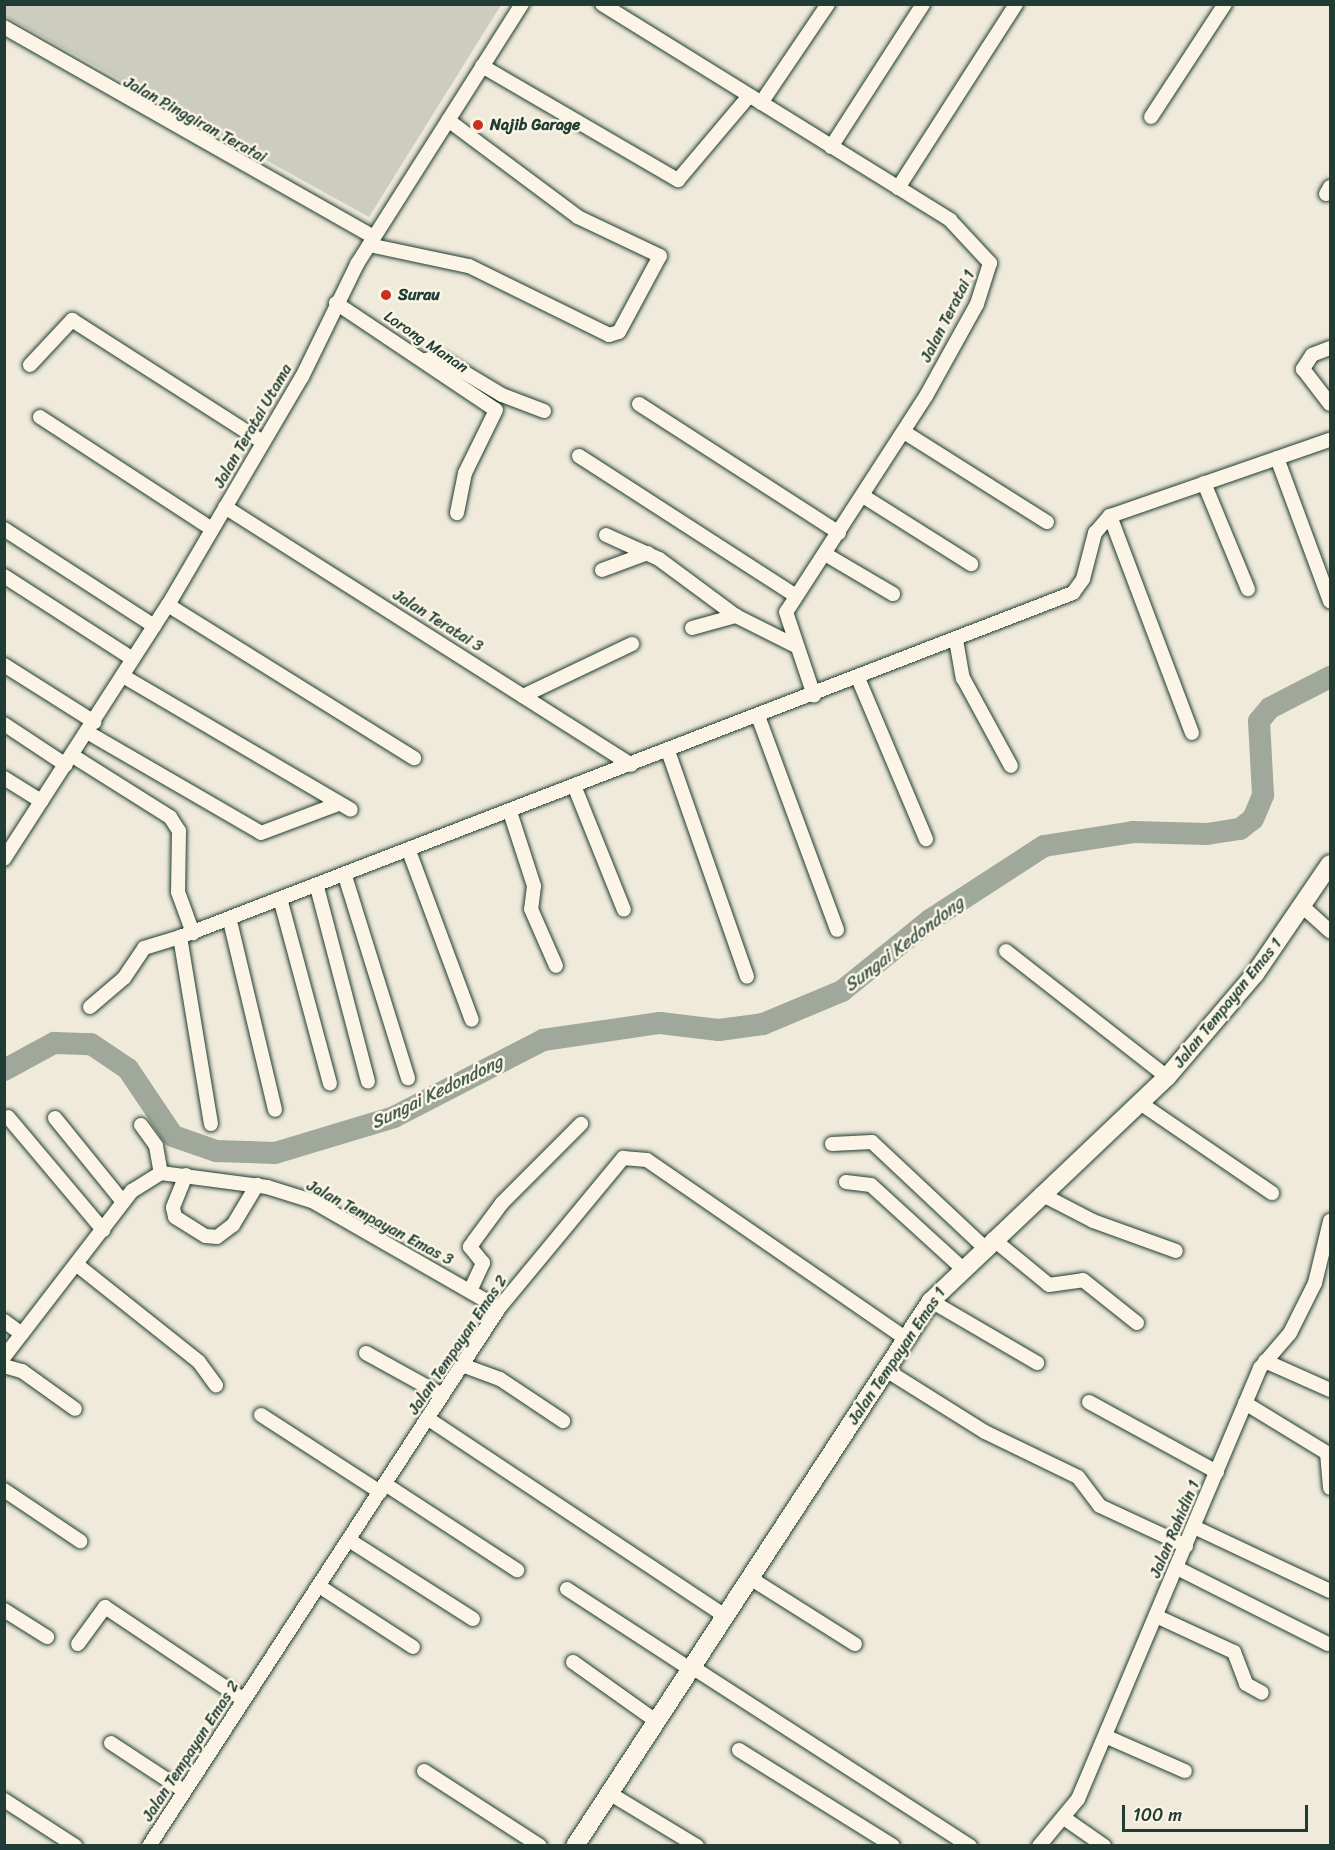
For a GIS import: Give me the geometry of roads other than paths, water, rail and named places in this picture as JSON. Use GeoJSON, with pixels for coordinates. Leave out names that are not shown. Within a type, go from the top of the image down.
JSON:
{"type":"FeatureCollection","features":[{"type":"Feature","properties":{"kind":"street","name":"Jalan Teratai Utama"},"geometry":{"type":"LineString","coordinates":[[4,859],[168,605],[302,377],[336,303],[371,241],[522,4]]}},
{"type":"Feature","properties":{"kind":"street","name":"Jalan Teratai 1"},"geometry":{"type":"LineString","coordinates":[[602,4],[898,188],[974,242],[990,270],[977,303],[904,432],[796,596],[786,617],[814,695]]}},
{"type":"Feature","properties":{"kind":"street"},"geometry":{"type":"LineString","coordinates":[[482,66],[678,180],[755,100],[828,4]]}},
{"type":"Feature","properties":{"kind":"street"},"geometry":{"type":"LineString","coordinates":[[831,147],[923,4]]}},
{"type":"Feature","properties":{"kind":"street"},"geometry":{"type":"LineString","coordinates":[[898,188],[1017,4]]}},
{"type":"Feature","properties":{"kind":"street"},"geometry":{"type":"LineString","coordinates":[[1150,117],[1225,4]]}},
{"type":"Feature","properties":{"kind":"street","name":"Jalan Pinggiran Teratai"},"geometry":{"type":"LineString","coordinates":[[4,27],[371,241],[469,266],[609,335],[619,332],[660,256],[578,217],[448,120]]}},
{"type":"Feature","properties":{"kind":"street","name":"Lorong Manan"},"geometry":{"type":"LineString","coordinates":[[336,303],[425,360],[496,410],[465,473],[457,513]]}},
{"type":"Feature","properties":{"kind":"street"},"geometry":{"type":"LineString","coordinates":[[30,365],[72,320],[263,442]]}},
{"type":"Feature","properties":{"kind":"street"},"geometry":{"type":"LineString","coordinates":[[1330,348],[1312,355],[1303,369],[1330,404]]}},
{"type":"Feature","properties":{"kind":"street"},"geometry":{"type":"LineString","coordinates":[[425,360],[442,359],[502,395],[544,411]]}},
{"type":"Feature","properties":{"kind":"street"},"geometry":{"type":"LineString","coordinates":[[639,404],[839,533]]}},
{"type":"Feature","properties":{"kind":"street"},"geometry":{"type":"LineString","coordinates":[[40,417],[212,529]]}},
{"type":"Feature","properties":{"kind":"street"},"geometry":{"type":"LineString","coordinates":[[904,432],[1047,522]]}},
{"type":"Feature","properties":{"kind":"street"},"geometry":{"type":"LineString","coordinates":[[90,1007],[124,978],[144,948],[281,902],[1073,593],[1083,579],[1095,533],[1110,516],[1330,440]]}},
{"type":"Feature","properties":{"kind":"street"},"geometry":{"type":"LineString","coordinates":[[579,456],[796,596]]}},
{"type":"Feature","properties":{"kind":"street"},"geometry":{"type":"LineString","coordinates":[[1277,458],[1330,601]]}},
{"type":"Feature","properties":{"kind":"street"},"geometry":{"type":"LineString","coordinates":[[1204,483],[1248,589]]}},
{"type":"Feature","properties":{"kind":"street"},"geometry":{"type":"LineString","coordinates":[[863,496],[971,564]]}},
{"type":"Feature","properties":{"kind":"street","name":"Jalan Teratai 3"},"geometry":{"type":"LineString","coordinates":[[225,507],[631,765]]}},
{"type":"Feature","properties":{"kind":"street"},"geometry":{"type":"LineString","coordinates":[[1110,516],[1192,733]]}},
{"type":"Feature","properties":{"kind":"street"},"geometry":{"type":"LineString","coordinates":[[4,529],[154,626]]}},
{"type":"Feature","properties":{"kind":"street"},"geometry":{"type":"LineString","coordinates":[[606,535],[648,553],[736,616],[796,646]]}},
{"type":"Feature","properties":{"kind":"street"},"geometry":{"type":"LineString","coordinates":[[602,570],[648,553]]}},
{"type":"Feature","properties":{"kind":"street"},"geometry":{"type":"LineString","coordinates":[[825,554],[893,594]]}},
{"type":"Feature","properties":{"kind":"street"},"geometry":{"type":"LineString","coordinates":[[4,576],[133,659]]}},
{"type":"Feature","properties":{"kind":"street"},"geometry":{"type":"LineString","coordinates":[[168,605],[414,758]]}},
{"type":"Feature","properties":{"kind":"street"},"geometry":{"type":"LineString","coordinates":[[692,628],[736,616]]}},
{"type":"Feature","properties":{"kind":"street"},"geometry":{"type":"LineString","coordinates":[[956,640],[963,678],[1011,766]]}},
{"type":"Feature","properties":{"kind":"street"},"geometry":{"type":"LineString","coordinates":[[523,696],[632,644]]}},
{"type":"Feature","properties":{"kind":"street"},"geometry":{"type":"LineString","coordinates":[[4,665],[91,727],[261,833],[344,807],[123,676]]}},
{"type":"Feature","properties":{"kind":"street"},"geometry":{"type":"LineString","coordinates":[[858,678],[926,839]]}},
{"type":"Feature","properties":{"kind":"street"},"geometry":{"type":"LineString","coordinates":[[758,716],[837,930]]}},
{"type":"Feature","properties":{"kind":"street"},"geometry":{"type":"LineString","coordinates":[[4,724],[170,817],[179,831],[178,892],[186,935],[211,1124]]}},
{"type":"Feature","properties":{"kind":"street"},"geometry":{"type":"LineString","coordinates":[[668,751],[747,976]]}},
{"type":"Feature","properties":{"kind":"street"},"geometry":{"type":"LineString","coordinates":[[4,778],[41,801]]}},
{"type":"Feature","properties":{"kind":"street"},"geometry":{"type":"LineString","coordinates":[[575,788],[624,910]]}},
{"type":"Feature","properties":{"kind":"street"},"geometry":{"type":"LineString","coordinates":[[510,812],[534,886],[531,909],[556,966]]}},
{"type":"Feature","properties":{"kind":"street"},"geometry":{"type":"LineString","coordinates":[[409,851],[472,1020]]}},
{"type":"Feature","properties":{"kind":"street","name":"Jalan Tempayan Emas 1"},"geometry":{"type":"LineString","coordinates":[[575,1845],[931,1301],[988,1243],[1167,1077],[1255,974],[1330,864]]}},
{"type":"Feature","properties":{"kind":"street"},"geometry":{"type":"LineString","coordinates":[[345,876],[408,1078]]}},
{"type":"Feature","properties":{"kind":"street"},"geometry":{"type":"LineString","coordinates":[[317,887],[368,1081]]}},
{"type":"Feature","properties":{"kind":"street"},"geometry":{"type":"LineString","coordinates":[[281,902],[330,1084]]}},
{"type":"Feature","properties":{"kind":"street"},"geometry":{"type":"LineString","coordinates":[[1302,906],[1330,931]]}},
{"type":"Feature","properties":{"kind":"street"},"geometry":{"type":"LineString","coordinates":[[230,921],[275,1110]]}},
{"type":"Feature","properties":{"kind":"street"},"geometry":{"type":"LineString","coordinates":[[1006,951],[1167,1077]]}},
{"type":"Feature","properties":{"kind":"street"},"geometry":{"type":"LineString","coordinates":[[1140,1103],[1272,1192]]}},
{"type":"Feature","properties":{"kind":"street"},"geometry":{"type":"LineString","coordinates":[[8,1117],[103,1230]]}},
{"type":"Feature","properties":{"kind":"street"},"geometry":{"type":"LineString","coordinates":[[55,1118],[123,1202]]}},
{"type":"Feature","properties":{"kind":"street"},"geometry":{"type":"LineString","coordinates":[[470,1291],[483,1263],[470,1247],[502,1203],[580,1124]]}},
{"type":"Feature","properties":{"kind":"street"},"geometry":{"type":"LineString","coordinates":[[4,1357],[123,1202],[144,1179],[161,1173],[156,1146],[141,1125]]}},
{"type":"Feature","properties":{"kind":"street"},"geometry":{"type":"LineString","coordinates":[[832,1144],[872,1142],[988,1243],[1048,1285],[1083,1280],[1137,1323]]}},
{"type":"Feature","properties":{"kind":"street","name":"Jalan Tempayan Emas 2"},"geometry":{"type":"LineString","coordinates":[[149,1845],[499,1308],[617,1164],[632,1155],[647,1160],[906,1339]]}},
{"type":"Feature","properties":{"kind":"street","name":"Jalan Tempayan Emas 3"},"geometry":{"type":"LineString","coordinates":[[161,1173],[257,1185],[312,1201],[499,1308]]}},
{"type":"Feature","properties":{"kind":"street"},"geometry":{"type":"LineString","coordinates":[[186,1175],[173,1208],[176,1217],[206,1236],[217,1237],[233,1225],[257,1185]]}},
{"type":"Feature","properties":{"kind":"street"},"geometry":{"type":"LineString","coordinates":[[846,1182],[872,1185],[962,1268]]}},
{"type":"Feature","properties":{"kind":"street"},"geometry":{"type":"LineString","coordinates":[[1041,1194],[1093,1221],[1176,1251]]}},
{"type":"Feature","properties":{"kind":"street","name":"Jalan Rahidin 1"},"geometry":{"type":"LineString","coordinates":[[1039,1845],[1064,1818],[1107,1737],[1245,1403],[1266,1361],[1290,1333],[1315,1283],[1330,1221]]}},
{"type":"Feature","properties":{"kind":"street"},"geometry":{"type":"LineString","coordinates":[[76,1264],[199,1362],[216,1385]]}},
{"type":"Feature","properties":{"kind":"street"},"geometry":{"type":"LineString","coordinates":[[931,1301],[1037,1363]]}},
{"type":"Feature","properties":{"kind":"street"},"geometry":{"type":"LineString","coordinates":[[4,1321],[22,1334]]}},
{"type":"Feature","properties":{"kind":"street"},"geometry":{"type":"LineString","coordinates":[[366,1353],[442,1395]]}},
{"type":"Feature","properties":{"kind":"street"},"geometry":{"type":"LineString","coordinates":[[1266,1361],[1330,1390]]}},
{"type":"Feature","properties":{"kind":"street"},"geometry":{"type":"LineString","coordinates":[[462,1365],[500,1378],[563,1421]]}},
{"type":"Feature","properties":{"kind":"street"},"geometry":{"type":"LineString","coordinates":[[4,1366],[22,1371],[75,1409]]}},
{"type":"Feature","properties":{"kind":"street"},"geometry":{"type":"LineString","coordinates":[[886,1370],[994,1437],[1078,1477],[1101,1506],[1186,1546]]}},
{"type":"Feature","properties":{"kind":"street"},"geometry":{"type":"LineString","coordinates":[[1089,1402],[1216,1472]]}},
{"type":"Feature","properties":{"kind":"street"},"geometry":{"type":"LineString","coordinates":[[1245,1403],[1327,1453],[1330,1488]]}},
{"type":"Feature","properties":{"kind":"street"},"geometry":{"type":"LineString","coordinates":[[261,1415],[517,1570]]}},
{"type":"Feature","properties":{"kind":"street"},"geometry":{"type":"LineString","coordinates":[[427,1418],[725,1616]]}},
{"type":"Feature","properties":{"kind":"street"},"geometry":{"type":"LineString","coordinates":[[4,1490],[80,1541]]}},
{"type":"Feature","properties":{"kind":"street"},"geometry":{"type":"LineString","coordinates":[[1194,1527],[1330,1591]]}},
{"type":"Feature","properties":{"kind":"street"},"geometry":{"type":"LineString","coordinates":[[349,1540],[473,1619]]}},
{"type":"Feature","properties":{"kind":"street"},"geometry":{"type":"LineString","coordinates":[[1177,1568],[1328,1644]]}},
{"type":"Feature","properties":{"kind":"street"},"geometry":{"type":"LineString","coordinates":[[750,1578],[855,1644]]}},
{"type":"Feature","properties":{"kind":"street"},"geometry":{"type":"LineString","coordinates":[[319,1586],[413,1647]]}},
{"type":"Feature","properties":{"kind":"street"},"geometry":{"type":"LineString","coordinates":[[567,1589],[970,1845]]}},
{"type":"Feature","properties":{"kind":"street"},"geometry":{"type":"LineString","coordinates":[[78,1644],[100,1609],[109,1608],[244,1700]]}},
{"type":"Feature","properties":{"kind":"street"},"geometry":{"type":"LineString","coordinates":[[4,1610],[46,1637]]}},
{"type":"Feature","properties":{"kind":"street"},"geometry":{"type":"LineString","coordinates":[[1156,1616],[1234,1652],[1246,1684],[1262,1693]]}},
{"type":"Feature","properties":{"kind":"street"},"geometry":{"type":"LineString","coordinates":[[573,1662],[656,1721]]}},
{"type":"Feature","properties":{"kind":"street"},"geometry":{"type":"LineString","coordinates":[[1107,1737],[1185,1771]]}},
{"type":"Feature","properties":{"kind":"street"},"geometry":{"type":"LineString","coordinates":[[111,1743],[184,1791]]}},
{"type":"Feature","properties":{"kind":"street"},"geometry":{"type":"LineString","coordinates":[[738,1750],[893,1845]]}},
{"type":"Feature","properties":{"kind":"street"},"geometry":{"type":"LineString","coordinates":[[424,1771],[540,1845]]}},
{"type":"Feature","properties":{"kind":"street"},"geometry":{"type":"LineString","coordinates":[[609,1793],[697,1845]]}},
{"type":"Feature","properties":{"kind":"street"},"geometry":{"type":"LineString","coordinates":[[4,1800],[75,1845]]}},
{"type":"Feature","properties":{"kind":"street"},"geometry":{"type":"LineString","coordinates":[[1064,1818],[1104,1845]]}},
{"type":"Feature","properties":{"kind":"waterway","name":"Sungai Kedondong"},"geometry":{"type":"LineString","coordinates":[[4,1070],[54,1043],[91,1044],[128,1069],[173,1136],[216,1151],[275,1153],[394,1117],[543,1040],[660,1023],[719,1030],[763,1024],[842,991],[930,920],[1044,846],[1133,832],[1207,834],[1240,829],[1253,819],[1263,795],[1259,721],[1270,708],[1330,677]]}},
{"type":"Feature","properties":{"kind":"place","name":"Najib Garage"},"geometry":{"type":"Point","coordinates":[478,125]}},
{"type":"Feature","properties":{"kind":"place","name":"Surau"},"geometry":{"type":"Point","coordinates":[386,295]}}]}
